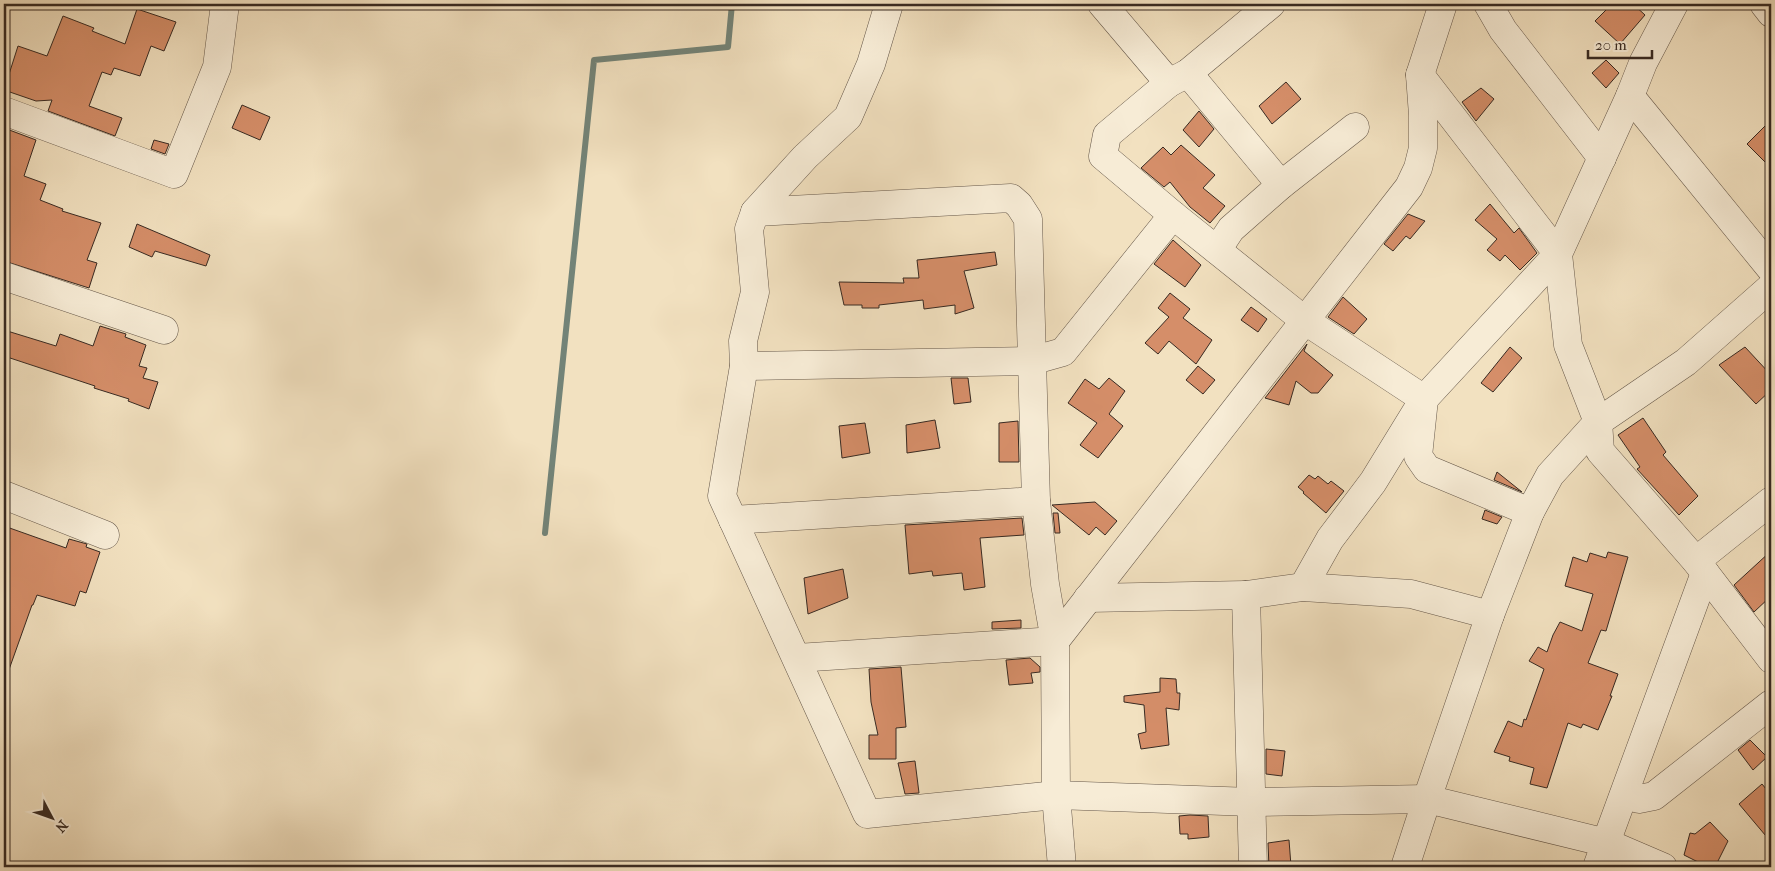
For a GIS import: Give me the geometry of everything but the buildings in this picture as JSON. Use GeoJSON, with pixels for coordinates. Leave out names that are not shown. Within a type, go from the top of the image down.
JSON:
{"type":"FeatureCollection","features":[{"type":"Feature","properties":{"kind":"street"},"geometry":{"type":"LineString","coordinates":[[890,4],[871,64],[848,116],[805,157],[755,212],[749,229],[755,292],[743,342],[744,366],[722,496],[867,814],[1056,795],[1252,802],[1426,799],[1602,855],[1663,867]]}},
{"type":"Feature","properties":{"kind":"street"},"geometry":{"type":"LineString","coordinates":[[1102,4],[1178,78],[1281,185]]}},
{"type":"Feature","properties":{"kind":"street"},"geometry":{"type":"LineString","coordinates":[[1271,4],[1107,135],[1103,156],[1304,320],[1424,399]]}},
{"type":"Feature","properties":{"kind":"street"},"geometry":{"type":"LineString","coordinates":[[797,658],[1055,641],[1409,187],[1418,168],[1423,148],[1420,75],[1443,4]]}},
{"type":"Feature","properties":{"kind":"street"},"geometry":{"type":"LineString","coordinates":[[1488,4],[1502,30],[1602,158]]}},
{"type":"Feature","properties":{"kind":"street"},"geometry":{"type":"LineString","coordinates":[[1303,587],[1330,539],[1373,482],[1424,399],[1558,254],[1643,64],[1674,4]]}},
{"type":"Feature","properties":{"kind":"street"},"geometry":{"type":"LineString","coordinates":[[1764,4],[1771,13]]}},
{"type":"Feature","properties":{"kind":"street"},"geometry":{"type":"LineString","coordinates":[[4,111],[174,174],[217,67],[222,5]]}},
{"type":"Feature","properties":{"kind":"street"},"geometry":{"type":"LineString","coordinates":[[1420,75],[1558,254],[1568,345],[1598,422],[1600,451],[1688,561],[1771,659]]}},
{"type":"Feature","properties":{"kind":"street"},"geometry":{"type":"LineString","coordinates":[[1630,96],[1771,269]]}},
{"type":"Feature","properties":{"kind":"street"},"geometry":{"type":"LineString","coordinates":[[1217,250],[1231,228],[1281,185],[1355,127]]}},
{"type":"Feature","properties":{"kind":"street"},"geometry":{"type":"LineString","coordinates":[[755,212],[1011,198],[1019,205],[1028,219],[1036,501],[1045,584],[1055,641],[1056,795],[1062,867]]}},
{"type":"Feature","properties":{"kind":"street"},"geometry":{"type":"LineString","coordinates":[[744,366],[1031,361],[1063,352],[1173,215]]}},
{"type":"Feature","properties":{"kind":"street"},"geometry":{"type":"LineString","coordinates":[[4,276],[164,330]]}},
{"type":"Feature","properties":{"kind":"street"},"geometry":{"type":"LineString","coordinates":[[1405,867],[1426,799],[1490,615],[1530,512],[1550,475],[1598,422],[1686,362],[1771,287]]}},
{"type":"Feature","properties":{"kind":"street"},"geometry":{"type":"LineString","coordinates":[[1424,399],[1418,456],[1427,469],[1508,501],[1530,512]]}},
{"type":"Feature","properties":{"kind":"street"},"geometry":{"type":"LineString","coordinates":[[4,494],[105,535]]}},
{"type":"Feature","properties":{"kind":"street"},"geometry":{"type":"LineString","coordinates":[[733,520],[1036,501]]}},
{"type":"Feature","properties":{"kind":"street"},"geometry":{"type":"LineString","coordinates":[[1602,855],[1624,795],[1688,561],[1771,501]]}},
{"type":"Feature","properties":{"kind":"street"},"geometry":{"type":"LineString","coordinates":[[1088,598],[1246,595],[1303,587],[1411,594],[1490,615]]}},
{"type":"Feature","properties":{"kind":"street"},"geometry":{"type":"LineString","coordinates":[[1246,595],[1253,867]]}},
{"type":"Feature","properties":{"kind":"street"},"geometry":{"type":"LineString","coordinates":[[1624,795],[1639,800],[1654,796],[1771,704]]}},
{"type":"Feature","properties":{"kind":"waterway"},"geometry":{"type":"LineString","coordinates":[[545,533],[594,60],[728,47],[732,4]]}}]}
